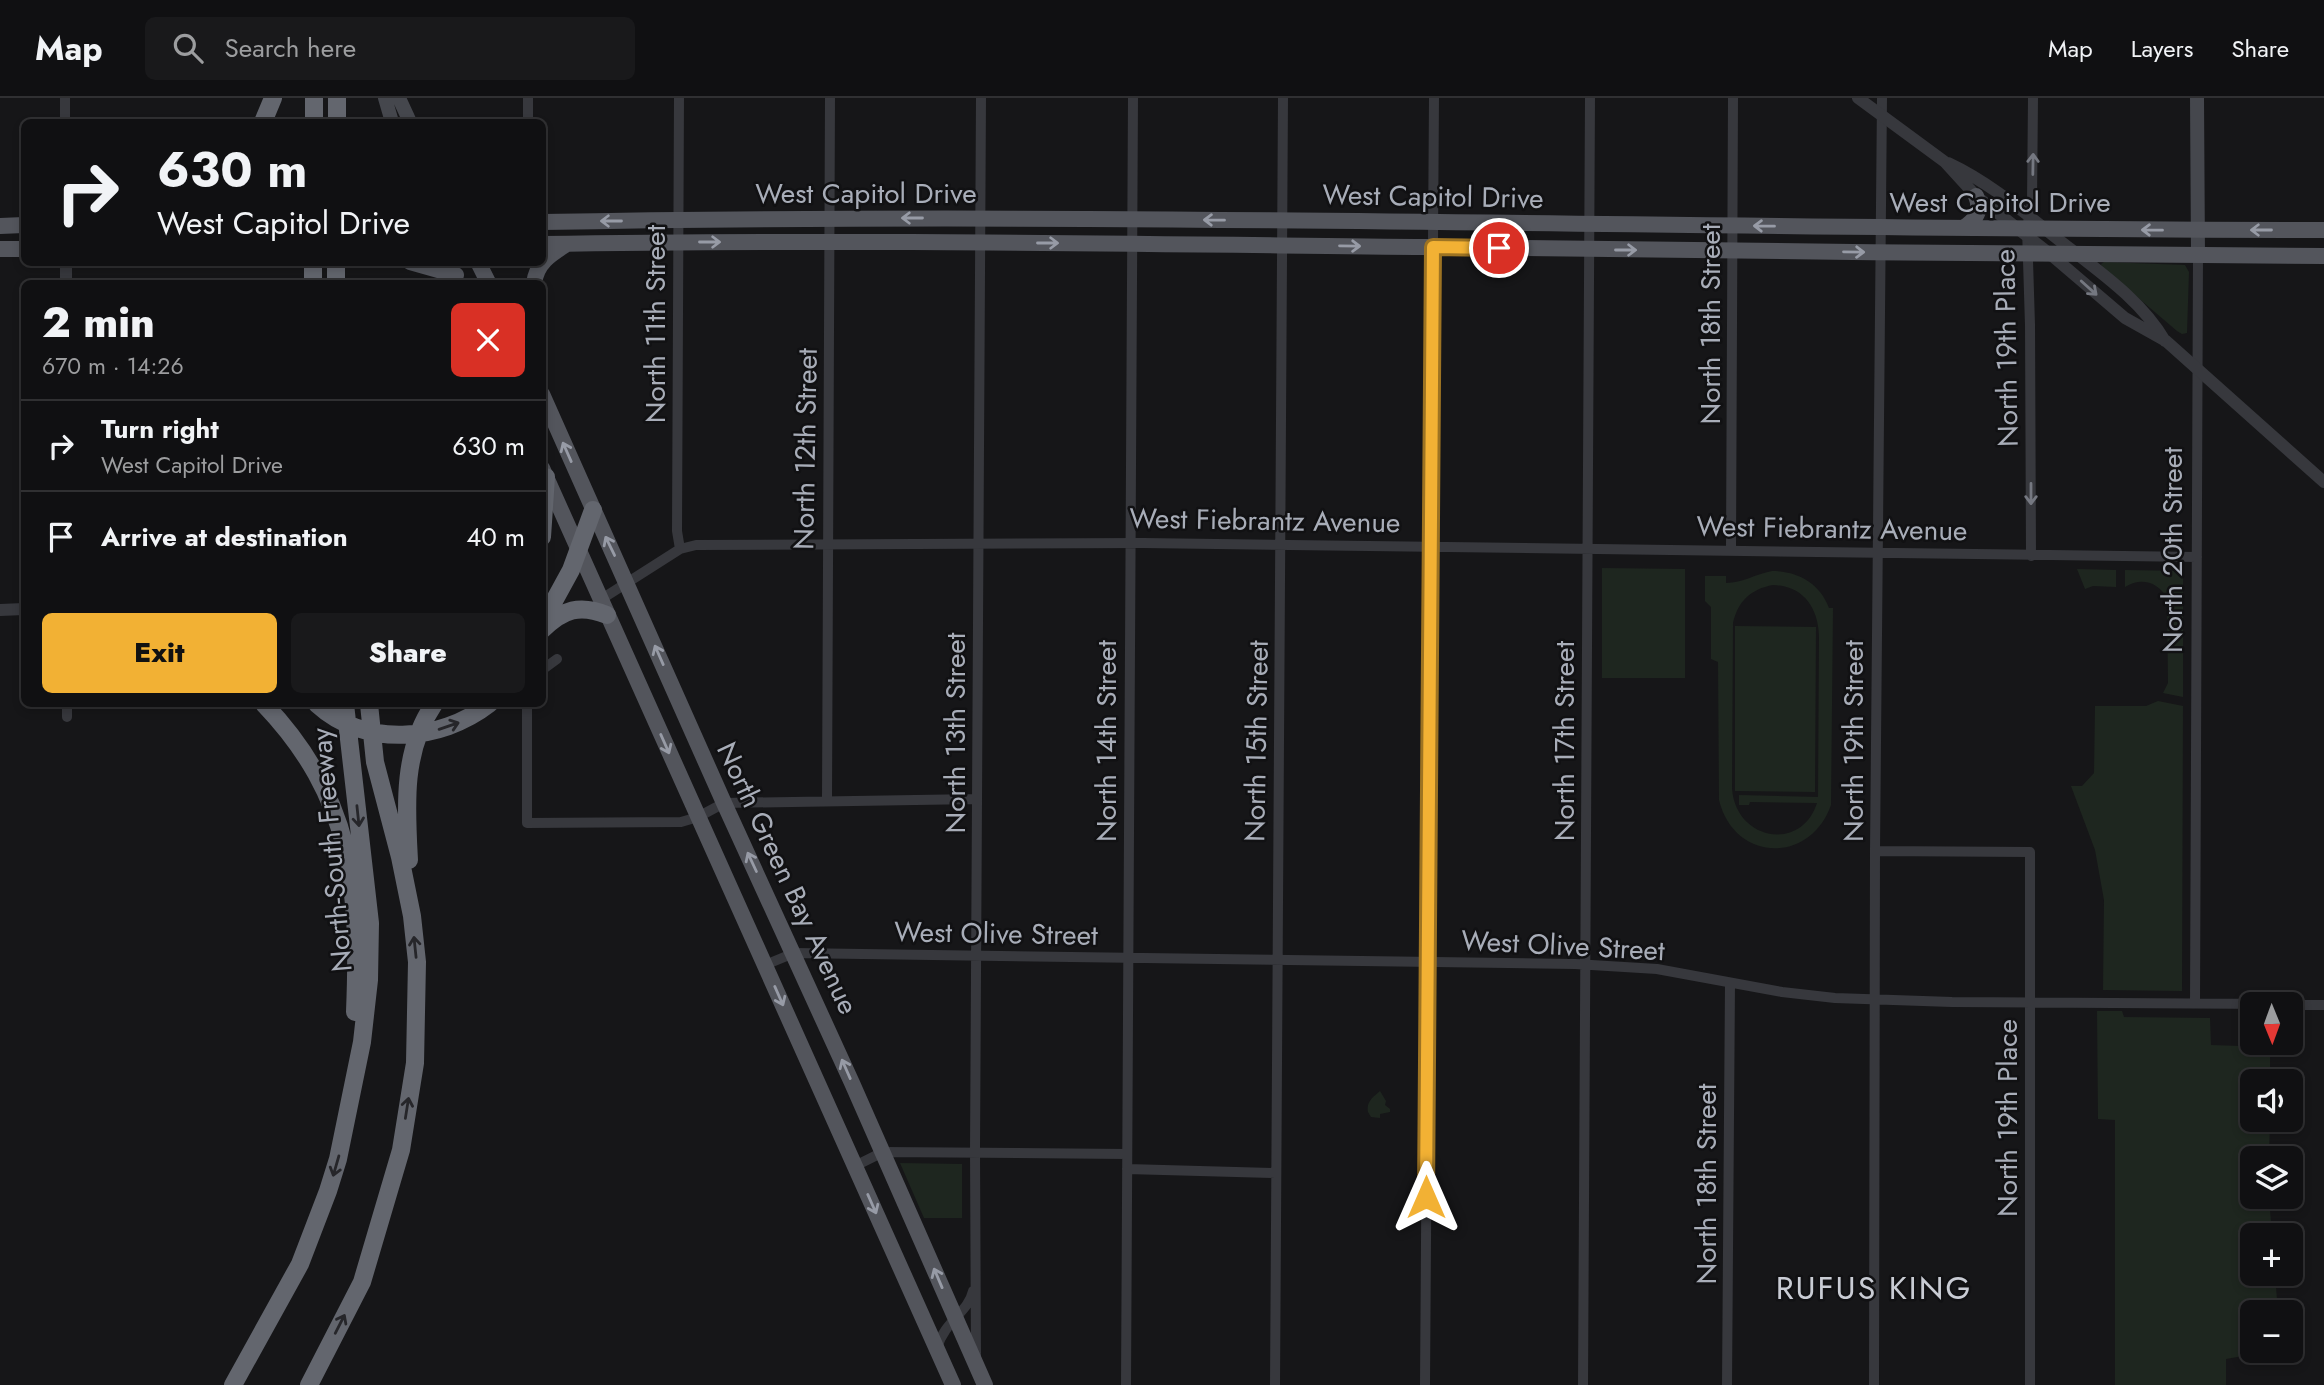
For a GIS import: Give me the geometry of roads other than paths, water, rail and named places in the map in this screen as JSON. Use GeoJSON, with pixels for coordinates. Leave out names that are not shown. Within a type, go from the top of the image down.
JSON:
{"type":"FeatureCollection","features":[{"type":"Feature","properties":{"kind":"highway"},"geometry":{"type":"LineString","coordinates":[[264,119],[273,98]]}},
{"type":"Feature","properties":{"kind":"highway"},"geometry":{"type":"LineString","coordinates":[[314,98],[314,119]]}},
{"type":"Feature","properties":{"kind":"highway"},"geometry":{"type":"LineString","coordinates":[[337,98],[337,119]]}},
{"type":"Feature","properties":{"kind":"highway"},"geometry":{"type":"LineString","coordinates":[[546,615],[571,570],[593,510]]}},
{"type":"Feature","properties":{"kind":"highway"},"geometry":{"type":"LineString","coordinates":[[546,596],[567,562],[576,554]]}},
{"type":"Feature","properties":{"kind":"highway"},"geometry":{"type":"LineString","coordinates":[[546,627],[560,615],[576,609],[603,608]]}},
{"type":"Feature","properties":{"kind":"highway"},"geometry":{"type":"LineString","coordinates":[[267,707],[288,729],[313,764],[331,801],[349,866],[355,908],[356,972],[352,1100]]}},
{"type":"Feature","properties":{"kind":"highway"},"geometry":{"type":"LineString","coordinates":[[321,707],[342,722],[382,734],[405,736],[460,722],[484,707]]}},
{"type":"Feature","properties":{"kind":"highway","name":"North-South Freeway"},"geometry":{"type":"LineString","coordinates":[[233,1385],[300,1264],[328,1191],[352,1100],[362,1042],[369,981],[370,923],[345,707]]}},
{"type":"Feature","properties":{"kind":"highway","name":"North-South Freeway"},"geometry":{"type":"LineString","coordinates":[[309,1385],[362,1282],[401,1150],[415,1063],[417,962],[412,916],[400,857],[375,762],[369,707]]}},
{"type":"Feature","properties":{"kind":"highway"},"geometry":{"type":"LineString","coordinates":[[412,916],[407,832],[409,765],[418,733],[432,707]]}},
{"type":"Feature","properties":{"kind":"main road"},"geometry":{"type":"LineString","coordinates":[[385,98],[391,119]]}},
{"type":"Feature","properties":{"kind":"main road"},"geometry":{"type":"LineString","coordinates":[[399,98],[409,119]]}},
{"type":"Feature","properties":{"kind":"main road","name":"North 20th Street"},"geometry":{"type":"LineString","coordinates":[[2197,98],[2198,255]]}},
{"type":"Feature","properties":{"kind":"main road"},"geometry":{"type":"LineString","coordinates":[[1963,228],[1972,223],[1978,214],[1976,196]]}},
{"type":"Feature","properties":{"kind":"main road","name":"West Capitol Drive"},"geometry":{"type":"LineString","coordinates":[[546,222],[830,218],[1133,219],[2324,230]]}},
{"type":"Feature","properties":{"kind":"main road"},"geometry":{"type":"LineString","coordinates":[[0,219],[21,224]]}},
{"type":"Feature","properties":{"kind":"main road"},"geometry":{"type":"LineString","coordinates":[[0,226],[21,225]]}},
{"type":"Feature","properties":{"kind":"main road","name":"West Capitol Drive"},"geometry":{"type":"LineString","coordinates":[[546,244],[830,241],[1133,243],[2324,256]]}},
{"type":"Feature","properties":{"kind":"main road"},"geometry":{"type":"LineString","coordinates":[[546,260],[568,243]]}},
{"type":"Feature","properties":{"kind":"main road"},"geometry":{"type":"LineString","coordinates":[[0,249],[21,248]]}},
{"type":"Feature","properties":{"kind":"main road"},"geometry":{"type":"LineString","coordinates":[[425,266],[455,274]]}},
{"type":"Feature","properties":{"kind":"main road","name":"North Green Bay Avenue"},"geometry":{"type":"LineString","coordinates":[[546,403],[985,1385]]}},
{"type":"Feature","properties":{"kind":"main road","name":"North Green Bay Avenue"},"geometry":{"type":"LineString","coordinates":[[546,478],[576,554],[698,817],[953,1385]]}},
{"type":"Feature","properties":{"kind":"street"},"geometry":{"type":"LineString","coordinates":[[65,98],[65,119]]}},
{"type":"Feature","properties":{"kind":"street"},"geometry":{"type":"LineString","coordinates":[[528,98],[528,119]]}},
{"type":"Feature","properties":{"kind":"street","name":"North 11th Street"},"geometry":{"type":"LineString","coordinates":[[679,98],[677,531],[680,549]]}},
{"type":"Feature","properties":{"kind":"street","name":"North 12th Street"},"geometry":{"type":"LineString","coordinates":[[827,800],[830,98]]}},
{"type":"Feature","properties":{"kind":"street","name":"North 13th Street"},"geometry":{"type":"LineString","coordinates":[[976,1368],[981,98]]}},
{"type":"Feature","properties":{"kind":"street","name":"North 14th Street"},"geometry":{"type":"LineString","coordinates":[[1126,1385],[1133,98]]}},
{"type":"Feature","properties":{"kind":"street","name":"North 15th Street"},"geometry":{"type":"LineString","coordinates":[[1275,1385],[1283,98]]}},
{"type":"Feature","properties":{"kind":"street"},"geometry":{"type":"LineString","coordinates":[[1425,1385],[1434,98]]}},
{"type":"Feature","properties":{"kind":"street","name":"North 17th Street"},"geometry":{"type":"LineString","coordinates":[[1583,1385],[1590,98]]}},
{"type":"Feature","properties":{"kind":"street","name":"North 18th Street"},"geometry":{"type":"LineString","coordinates":[[1731,550],[1734,98]]}},
{"type":"Feature","properties":{"kind":"street"},"geometry":{"type":"LineString","coordinates":[[1858,98],[1945,162],[1976,196],[2025,227]]}},
{"type":"Feature","properties":{"kind":"street","name":"North 19th Street"},"geometry":{"type":"LineString","coordinates":[[1874,1385],[1875,851],[1882,98]]}},
{"type":"Feature","properties":{"kind":"street","name":"North 19th Place"},"geometry":{"type":"LineString","coordinates":[[2031,556],[2028,254],[2025,227],[2032,195],[2033,98]]}},
{"type":"Feature","properties":{"kind":"street"},"geometry":{"type":"LineString","coordinates":[[1945,162],[1974,176],[2050,254],[2124,318],[2166,341]]}},
{"type":"Feature","properties":{"kind":"street"},"geometry":{"type":"LineString","coordinates":[[2045,229],[2146,313],[2166,341],[2324,482]]}},
{"type":"Feature","properties":{"kind":"street","name":"North 20th Street"},"geometry":{"type":"LineString","coordinates":[[2195,1003],[2198,255]]}},
{"type":"Feature","properties":{"kind":"street","name":"West Fiebrantz Avenue"},"geometry":{"type":"LineString","coordinates":[[603,608],[628,583],[680,549],[696,545],[1130,543],[2197,557]]}},
{"type":"Feature","properties":{"kind":"street"},"geometry":{"type":"LineString","coordinates":[[0,610],[21,610]]}},
{"type":"Feature","properties":{"kind":"street"},"geometry":{"type":"LineString","coordinates":[[546,667],[557,659]]}},
{"type":"Feature","properties":{"kind":"street"},"geometry":{"type":"LineString","coordinates":[[67,707],[67,718]]}},
{"type":"Feature","properties":{"kind":"street"},"geometry":{"type":"LineString","coordinates":[[527,707],[527,823],[681,822],[698,817],[724,803],[977,799]]}},
{"type":"Feature","properties":{"kind":"street","name":"North 19th Place"},"geometry":{"type":"LineString","coordinates":[[1875,851],[2030,852],[2030,1385]]}},
{"type":"Feature","properties":{"kind":"street","name":"West Olive Street"},"geometry":{"type":"LineString","coordinates":[[765,965],[794,953],[1586,964],[1657,969],[1782,992],[1875,1000],[2240,1004]]}},
{"type":"Feature","properties":{"kind":"street","name":"North 18th Street"},"geometry":{"type":"LineString","coordinates":[[1727,1385],[1730,983]]}},
{"type":"Feature","properties":{"kind":"street"},"geometry":{"type":"LineString","coordinates":[[2303,1005],[2324,1005]]}},
{"type":"Feature","properties":{"kind":"street"},"geometry":{"type":"LineString","coordinates":[[855,1166],[883,1152],[1127,1154]]}},
{"type":"Feature","properties":{"kind":"street"},"geometry":{"type":"LineString","coordinates":[[1126,1169],[1275,1173]]}},
{"type":"Feature","properties":{"kind":"street"},"geometry":{"type":"LineString","coordinates":[[937,1348],[942,1333],[971,1300],[975,1281]]}},
{"type":"Feature","properties":{"kind":"district","name":"RUFUS KING"},"geometry":{"type":"Point","coordinates":[1874,1288]}}]}
